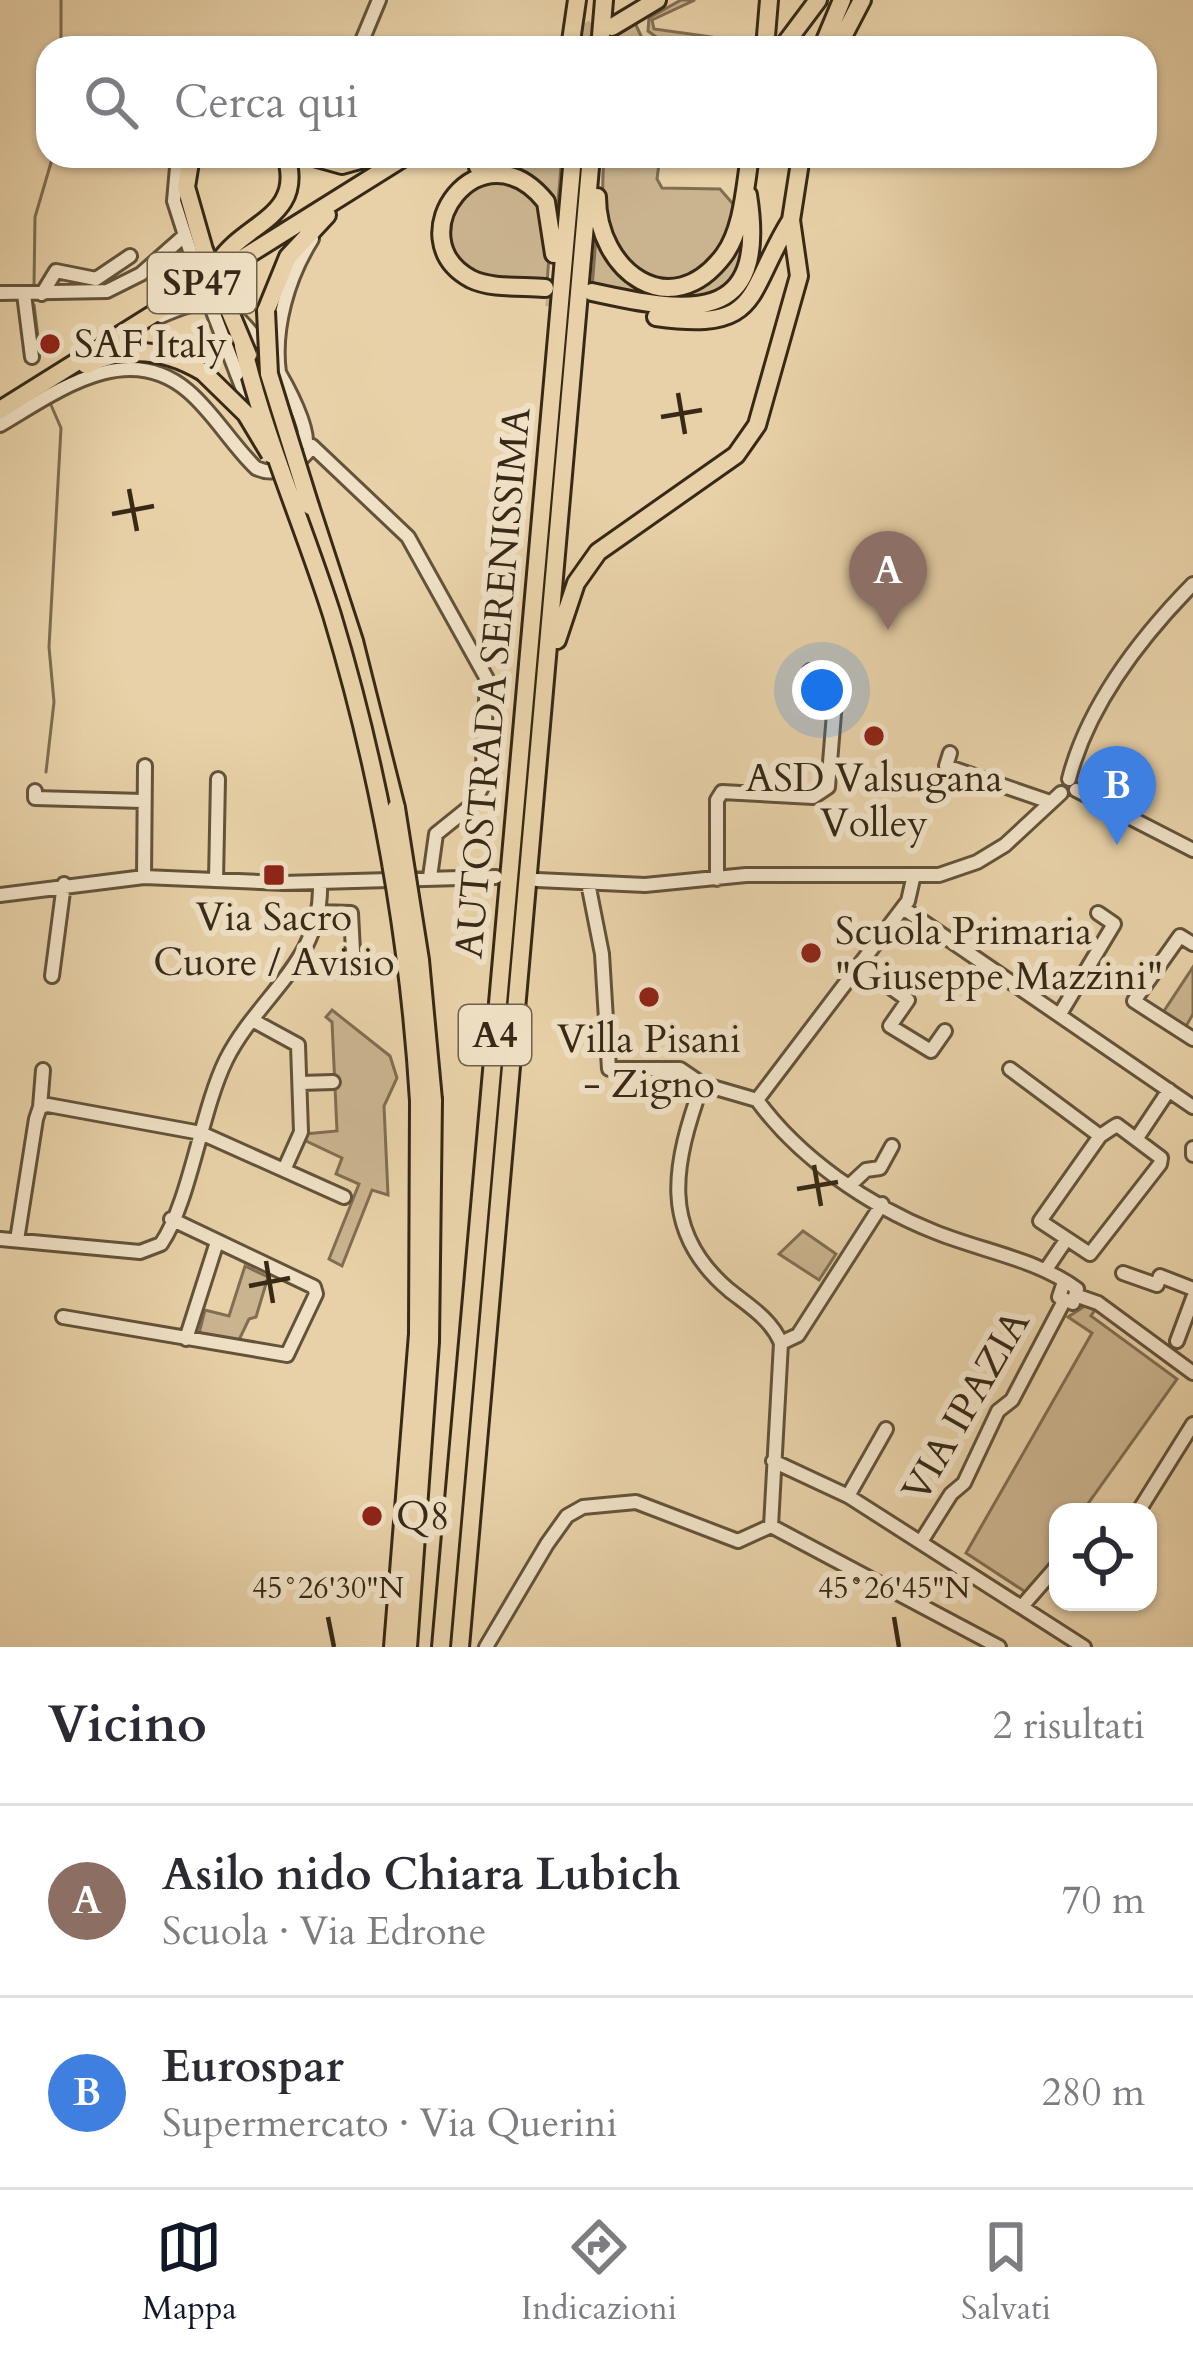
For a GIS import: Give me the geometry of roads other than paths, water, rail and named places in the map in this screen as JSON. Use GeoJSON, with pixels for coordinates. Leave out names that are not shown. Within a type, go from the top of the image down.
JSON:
{"type":"FeatureCollection","features":[{"type":"Feature","properties":{"kind":"highway"},"geometry":{"type":"LineString","coordinates":[[572,36],[577,0]]}},
{"type":"Feature","properties":{"kind":"highway"},"geometry":{"type":"LineString","coordinates":[[583,36],[586,0]]}},
{"type":"Feature","properties":{"kind":"highway"},"geometry":{"type":"LineString","coordinates":[[610,14],[637,0]]}},
{"type":"Feature","properties":{"kind":"highway"},"geometry":{"type":"LineString","coordinates":[[610,14],[657,0]]}},
{"type":"Feature","properties":{"kind":"highway"},"geometry":{"type":"LineString","coordinates":[[766,36],[769,0]]}},
{"type":"Feature","properties":{"kind":"highway"},"geometry":{"type":"LineString","coordinates":[[791,36],[818,0]]}},
{"type":"Feature","properties":{"kind":"highway"},"geometry":{"type":"LineString","coordinates":[[827,36],[842,0]]}},
{"type":"Feature","properties":{"kind":"highway"},"geometry":{"type":"LineString","coordinates":[[842,36],[862,0]]}},
{"type":"Feature","properties":{"kind":"highway"},"geometry":{"type":"LineString","coordinates":[[189,168],[186,187],[205,256],[310,506]]}},
{"type":"Feature","properties":{"kind":"highway"},"geometry":{"type":"LineString","coordinates":[[205,256],[283,205],[288,168]]}},
{"type":"Feature","properties":{"kind":"highway","name":"SP47"},"geometry":{"type":"LineString","coordinates":[[205,256],[358,168]]}},
{"type":"Feature","properties":{"kind":"highway","name":"SP47"},"geometry":{"type":"LineString","coordinates":[[0,410],[386,168]]}},
{"type":"Feature","properties":{"kind":"highway"},"geometry":{"type":"LineString","coordinates":[[389,168],[331,212],[288,256],[266,311],[269,374],[364,674],[396,808],[421,960],[430,1342],[408,1647]]}},
{"type":"Feature","properties":{"kind":"highway"},"geometry":{"type":"LineString","coordinates":[[477,168],[445,191],[433,217],[435,251],[448,274],[467,288],[545,293],[483,283],[460,271],[446,252],[441,232],[456,193],[485,175],[501,173],[525,181],[546,202],[555,247],[546,350],[549,422]]}},
{"type":"Feature","properties":{"kind":"highway","name":"AUTOSTRADA SERENISSIMA"},"geometry":{"type":"LineString","coordinates":[[441,1647],[572,168]]}},
{"type":"Feature","properties":{"kind":"highway","name":"AUTOSTRADA SERENISSIMA"},"geometry":{"type":"LineString","coordinates":[[460,1647],[594,168]]}},
{"type":"Feature","properties":{"kind":"highway"},"geometry":{"type":"LineString","coordinates":[[595,168],[602,240],[616,265],[653,285],[688,283],[720,260],[732,240],[748,168]]}},
{"type":"Feature","properties":{"kind":"highway"},"geometry":{"type":"LineString","coordinates":[[746,182],[751,251],[744,275],[721,302],[659,307],[592,297],[664,318],[727,319],[757,289],[791,220],[799,168]]}},
{"type":"Feature","properties":{"kind":"highway"},"geometry":{"type":"LineString","coordinates":[[541,723],[560,622],[586,565],[613,540],[736,455],[757,425],[800,276],[791,220]]}},
{"type":"Feature","properties":{"kind":"highway","name":"SP47"},"geometry":{"type":"LineString","coordinates":[[0,400],[195,277]]}},
{"type":"Feature","properties":{"kind":"highway"},"geometry":{"type":"LineString","coordinates":[[242,346],[363,727],[392,860],[426,1100],[418,1334],[394,1647]]}},
{"type":"Feature","properties":{"kind":"highway"},"geometry":{"type":"LineString","coordinates":[[0,410],[112,355],[160,353],[203,372],[236,402],[262,440],[315,566]]}},
{"type":"Feature","properties":{"kind":"street"},"geometry":{"type":"LineString","coordinates":[[364,36],[379,0]]}},
{"type":"Feature","properties":{"kind":"street"},"geometry":{"type":"LineString","coordinates":[[177,168],[174,201],[184,236],[205,256],[237,374],[257,422],[309,444],[409,537],[487,680],[482,787],[472,805],[436,834],[430,877]]}},
{"type":"Feature","properties":{"kind":"street"},"geometry":{"type":"LineString","coordinates":[[280,380],[278,341],[292,282],[331,212]]}},
{"type":"Feature","properties":{"kind":"street"},"geometry":{"type":"LineString","coordinates":[[0,292],[107,291],[125,284],[184,236]]}},
{"type":"Feature","properties":{"kind":"street"},"geometry":{"type":"LineString","coordinates":[[42,294],[56,271],[95,279],[130,256]]}},
{"type":"Feature","properties":{"kind":"street"},"geometry":{"type":"LineString","coordinates":[[24,294],[32,357]]}},
{"type":"Feature","properties":{"kind":"street"},"geometry":{"type":"LineString","coordinates":[[127,330],[190,305],[222,306],[246,323],[302,419],[309,444]]}},
{"type":"Feature","properties":{"kind":"street"},"geometry":{"type":"LineString","coordinates":[[0,425],[98,372],[139,369],[185,388],[256,469],[266,473],[284,470],[309,444]]}},
{"type":"Feature","properties":{"kind":"street"},"geometry":{"type":"LineString","coordinates":[[540,880],[655,885],[799,873],[913,878],[977,862],[1064,791],[1139,642],[1193,584]]}},
{"type":"Feature","properties":{"kind":"street"},"geometry":{"type":"LineString","coordinates":[[717,879],[717,800],[722,792],[813,797],[828,787],[837,677],[810,670]]}},
{"type":"Feature","properties":{"kind":"street"},"geometry":{"type":"LineString","coordinates":[[950,753],[946,766],[1064,791],[1193,850]]}},
{"type":"Feature","properties":{"kind":"street"},"geometry":{"type":"LineString","coordinates":[[144,877],[145,766]]}},
{"type":"Feature","properties":{"kind":"street"},"geometry":{"type":"LineString","coordinates":[[216,880],[218,779]]}},
{"type":"Feature","properties":{"kind":"street"},"geometry":{"type":"LineString","coordinates":[[34,791],[35,798],[143,801]]}},
{"type":"Feature","properties":{"kind":"street"},"geometry":{"type":"LineString","coordinates":[[0,895],[144,877],[320,883],[496,877]]}},
{"type":"Feature","properties":{"kind":"street"},"geometry":{"type":"LineString","coordinates":[[758,1097],[903,908],[913,878]]}},
{"type":"Feature","properties":{"kind":"street"},"geometry":{"type":"LineString","coordinates":[[0,1239],[140,1252],[161,1244],[226,1060],[303,958],[319,912],[320,883]]}},
{"type":"Feature","properties":{"kind":"street"},"geometry":{"type":"LineString","coordinates":[[588,883],[602,954],[605,1064],[617,1071],[680,1070],[702,1084],[758,1097],[803,1149],[850,1185],[934,1232],[1047,1268],[1064,1285],[1075,1287],[1078,1296]]}},
{"type":"Feature","properties":{"kind":"street"},"geometry":{"type":"LineString","coordinates":[[52,976],[64,884]]}},
{"type":"Feature","properties":{"kind":"street"},"geometry":{"type":"LineString","coordinates":[[903,908],[1193,1107]]}},
{"type":"Feature","properties":{"kind":"street"},"geometry":{"type":"LineString","coordinates":[[319,912],[351,914],[353,951]]}},
{"type":"Feature","properties":{"kind":"street"},"geometry":{"type":"LineString","coordinates":[[1060,1014],[1114,924],[1098,914]]}},
{"type":"Feature","properties":{"kind":"street"},"geometry":{"type":"LineString","coordinates":[[1193,944],[1180,936],[1135,1001],[1193,1039]]}},
{"type":"Feature","properties":{"kind":"street"},"geometry":{"type":"LineString","coordinates":[[861,965],[908,1000],[890,1025],[931,1051],[945,1031]]}},
{"type":"Feature","properties":{"kind":"street"},"geometry":{"type":"LineString","coordinates":[[254,1021],[296,1041],[301,1132],[284,1170]]}},
{"type":"Feature","properties":{"kind":"street"},"geometry":{"type":"LineString","coordinates":[[1010,1069],[1160,1164]]}},
{"type":"Feature","properties":{"kind":"street"},"geometry":{"type":"LineString","coordinates":[[17,1240],[43,1070]]}},
{"type":"Feature","properties":{"kind":"street"},"geometry":{"type":"LineString","coordinates":[[301,1083],[334,1082]]}},
{"type":"Feature","properties":{"kind":"street"},"geometry":{"type":"LineString","coordinates":[[702,1084],[678,1180],[677,1215],[703,1264],[771,1325],[781,1343],[771,1526]]}},
{"type":"Feature","properties":{"kind":"street"},"geometry":{"type":"LineString","coordinates":[[1137,1138],[1169,1090]]}},
{"type":"Feature","properties":{"kind":"street"},"geometry":{"type":"LineString","coordinates":[[40,1107],[201,1133],[344,1197]]}},
{"type":"Feature","properties":{"kind":"street"},"geometry":{"type":"LineString","coordinates":[[1117,1125],[1137,1138],[1161,1158],[1160,1164],[1090,1254],[1040,1221],[1106,1132],[1117,1125]]}},
{"type":"Feature","properties":{"kind":"street"},"geometry":{"type":"LineString","coordinates":[[850,1185],[866,1170],[880,1168],[892,1146]]}},
{"type":"Feature","properties":{"kind":"street"},"geometry":{"type":"LineString","coordinates":[[781,1343],[798,1335],[882,1204]]}},
{"type":"Feature","properties":{"kind":"street"},"geometry":{"type":"LineString","coordinates":[[63,1317],[283,1357],[316,1294],[311,1284],[171,1220]]}},
{"type":"Feature","properties":{"kind":"street"},"geometry":{"type":"LineString","coordinates":[[1047,1268],[1066,1240]]}},
{"type":"Feature","properties":{"kind":"street"},"geometry":{"type":"LineString","coordinates":[[186,1339],[217,1242]]}},
{"type":"Feature","properties":{"kind":"street"},"geometry":{"type":"LineString","coordinates":[[1123,1273],[1157,1285],[1160,1276],[1192,1288],[1177,1341]]}},
{"type":"Feature","properties":{"kind":"street"},"geometry":{"type":"LineString","coordinates":[[1064,1285],[1058,1294],[1064,1303],[1078,1296],[1098,1303],[1193,1373]]}},
{"type":"Feature","properties":{"kind":"street","name":"VIA IPAZIA"},"geometry":{"type":"LineString","coordinates":[[922,1540],[951,1494],[964,1483],[998,1411],[1012,1400],[1064,1303]]}},
{"type":"Feature","properties":{"kind":"street"},"geometry":{"type":"LineString","coordinates":[[1145,1503],[1187,1445],[1193,1424]]}},
{"type":"Feature","properties":{"kind":"street","name":"VIA IPAZIA"},"geometry":{"type":"LineString","coordinates":[[848,1496],[886,1429]]}},
{"type":"Feature","properties":{"kind":"street","name":"VIA IPAZIA"},"geometry":{"type":"LineString","coordinates":[[773,1461],[848,1496],[922,1540],[1084,1647]]}},
{"type":"Feature","properties":{"kind":"street"},"geometry":{"type":"LineString","coordinates":[[486,1647],[562,1521],[583,1507],[636,1502],[738,1541],[771,1526]]}},
{"type":"Feature","properties":{"kind":"street"},"geometry":{"type":"LineString","coordinates":[[771,1526],[998,1647]]}},
{"type":"Feature","properties":{"kind":"street"},"geometry":{"type":"LineString","coordinates":[[1024,1604],[1049,1575]]}},
{"type":"Feature","properties":{"kind":"waterway"},"geometry":{"type":"LineString","coordinates":[[61,0],[61,36]]}},
{"type":"Feature","properties":{"kind":"waterway"},"geometry":{"type":"LineString","coordinates":[[34,285],[35,217],[49,168]]}},
{"type":"Feature","properties":{"kind":"waterway"},"geometry":{"type":"LineString","coordinates":[[34,305],[40,353]]}},
{"type":"Feature","properties":{"kind":"waterway"},"geometry":{"type":"LineString","coordinates":[[46,772],[54,702],[49,647],[61,428],[51,405]]}},
{"type":"Feature","properties":{"kind":"tunnel"},"geometry":{"type":"LineString","coordinates":[[579,36],[615,14]]}},
{"type":"Feature","properties":{"kind":"tunnel"},"geometry":{"type":"LineString","coordinates":[[546,298],[591,302]]}},
{"type":"Feature","properties":{"kind":"place","name":"SAF Italy"},"geometry":{"type":"Point","coordinates":[50,344]}},
{"type":"Feature","properties":{"kind":"place","name":"Asilo nido Chiara Lubich"},"geometry":{"type":"Point","coordinates":[888,630]}},
{"type":"Feature","properties":{"kind":"place","name":"ASD Valsugana Volley"},"geometry":{"type":"Point","coordinates":[874,736]}},
{"type":"Feature","properties":{"kind":"place","name":"Eurospar"},"geometry":{"type":"Point","coordinates":[1117,845]}},
{"type":"Feature","properties":{"kind":"place","name":"Via Sacro Cuore / Avisio"},"geometry":{"type":"Point","coordinates":[274,875]}},
{"type":"Feature","properties":{"kind":"place","name":"Scuola Primaria \"Giuseppe Mazzini\""},"geometry":{"type":"Point","coordinates":[811,953]}},
{"type":"Feature","properties":{"kind":"place","name":"Villa Pisani - Zigno"},"geometry":{"type":"Point","coordinates":[649,997]}},
{"type":"Feature","properties":{"kind":"place","name":"Q8"},"geometry":{"type":"Point","coordinates":[372,1516]}}]}
